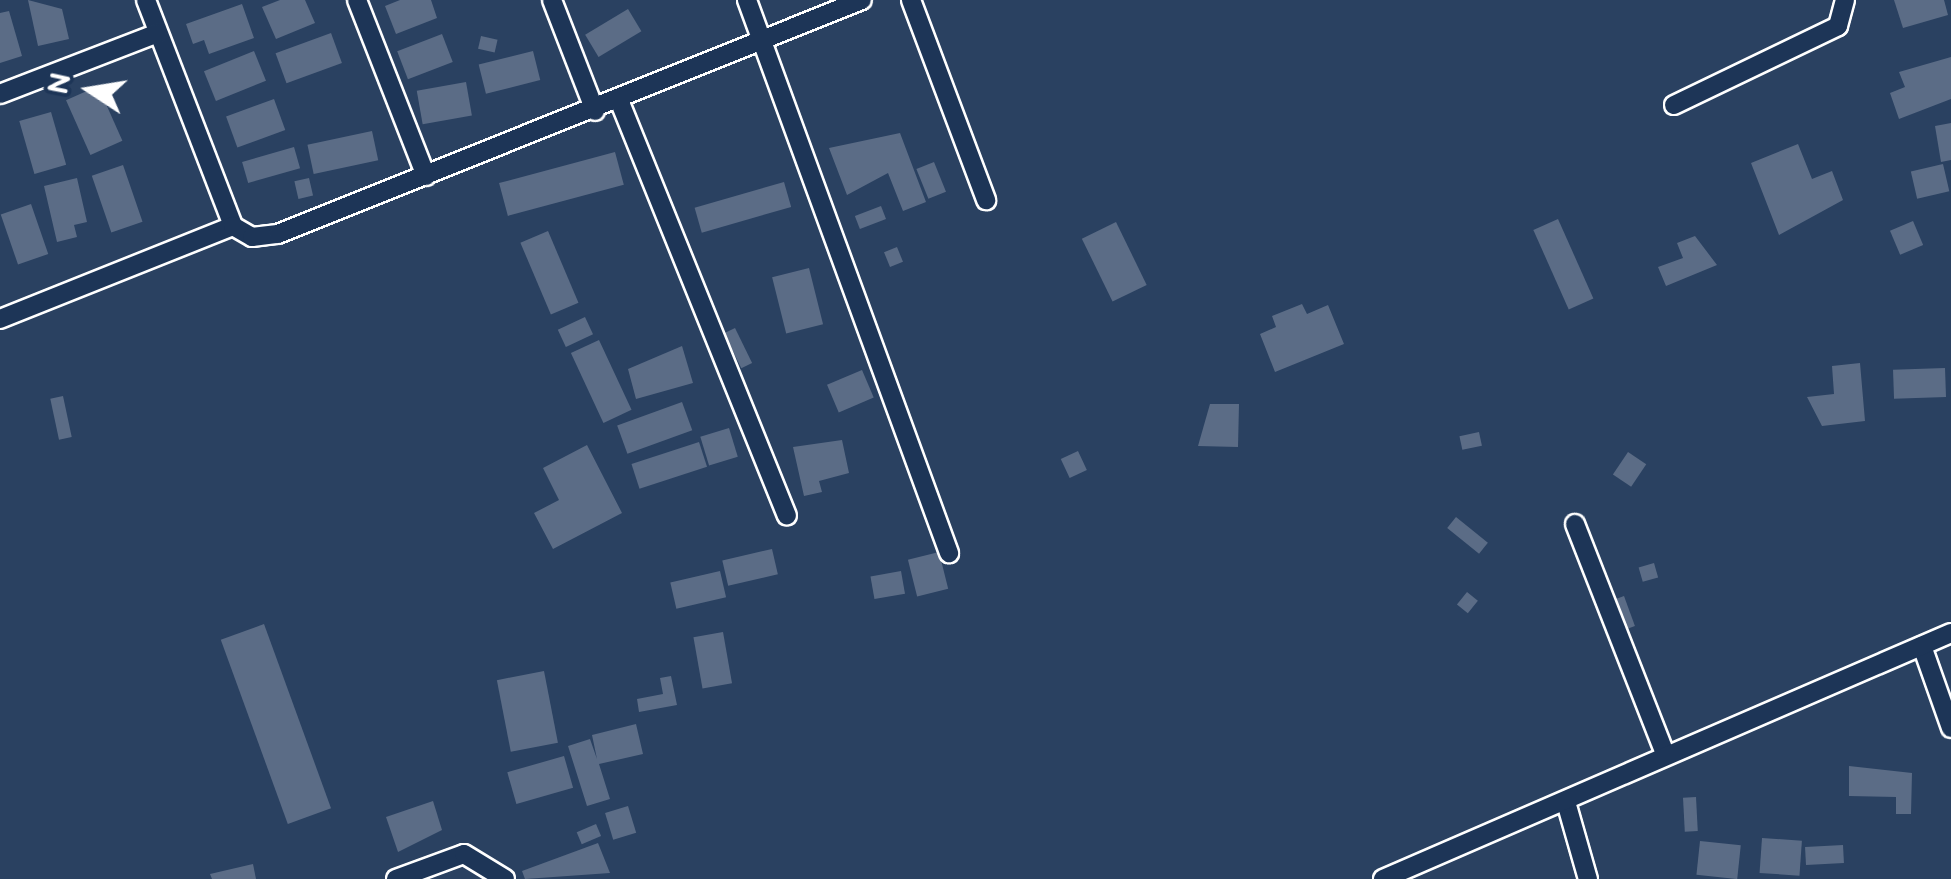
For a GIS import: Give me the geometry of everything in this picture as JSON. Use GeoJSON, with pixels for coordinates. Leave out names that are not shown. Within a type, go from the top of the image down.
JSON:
{"type":"FeatureCollection","features":[{"type":"Feature","properties":{"kind":"street"},"geometry":{"type":"LineString","coordinates":[[146,0],[233,226],[252,237],[278,234],[862,0]]}},
{"type":"Feature","properties":{"kind":"street"},"geometry":{"type":"LineString","coordinates":[[356,0],[426,176]]}},
{"type":"Feature","properties":{"kind":"street"},"geometry":{"type":"LineString","coordinates":[[552,0],[595,110]]}},
{"type":"Feature","properties":{"kind":"street"},"geometry":{"type":"LineString","coordinates":[[747,0],[949,553]]}},
{"type":"Feature","properties":{"kind":"street"},"geometry":{"type":"LineString","coordinates":[[911,0],[986,200]]}},
{"type":"Feature","properties":{"kind":"street"},"geometry":{"type":"LineString","coordinates":[[1674,105],[1838,26],[1845,0]]}},
{"type":"Feature","properties":{"kind":"street"},"geometry":{"type":"LineString","coordinates":[[0,94],[158,33]]}},
{"type":"Feature","properties":{"kind":"street"},"geometry":{"type":"LineString","coordinates":[[619,100],[787,514]]}},
{"type":"Feature","properties":{"kind":"street"},"geometry":{"type":"LineString","coordinates":[[0,318],[233,226]]}},
{"type":"Feature","properties":{"kind":"street"},"geometry":{"type":"LineString","coordinates":[[1575,524],[1664,751]]}},
{"type":"Feature","properties":{"kind":"street"},"geometry":{"type":"LineString","coordinates":[[1383,879],[1566,802],[1664,751],[1815,698],[1951,632]]}},
{"type":"Feature","properties":{"kind":"street"},"geometry":{"type":"LineString","coordinates":[[1922,646],[1951,728]]}},
{"type":"Feature","properties":{"kind":"street"},"geometry":{"type":"LineString","coordinates":[[1566,802],[1588,879]]}},
{"type":"Feature","properties":{"kind":"street"},"geometry":{"type":"LineString","coordinates":[[396,879],[464,854],[505,879]]}},
{"type":"Feature","properties":{"kind":"building"},"geometry":{"type":"Polygon","coordinates":[[[28,0],[62,9],[69,39],[38,46],[28,0]]]}},
{"type":"Feature","properties":{"kind":"building"},"geometry":{"type":"Polygon","coordinates":[[[280,0],[305,0],[315,23],[276,39],[262,7],[280,0]]]}},
{"type":"Feature","properties":{"kind":"building"},"geometry":{"type":"Polygon","coordinates":[[[400,0],[431,0],[437,18],[396,34],[385,6],[400,0]]]}},
{"type":"Feature","properties":{"kind":"building"},"geometry":{"type":"Polygon","coordinates":[[[1894,0],[1944,0],[1948,15],[1903,28],[1894,0]]]}},
{"type":"Feature","properties":{"kind":"building"},"geometry":{"type":"Polygon","coordinates":[[[242,4],[254,38],[209,54],[204,40],[193,44],[186,24],[242,4]]]}},
{"type":"Feature","properties":{"kind":"building"},"geometry":{"type":"Polygon","coordinates":[[[628,9],[641,31],[599,57],[585,35],[628,9]]]}},
{"type":"Feature","properties":{"kind":"building"},"geometry":{"type":"Polygon","coordinates":[[[9,11],[22,56],[0,63],[0,13],[9,11]]]}},
{"type":"Feature","properties":{"kind":"building"},"geometry":{"type":"Polygon","coordinates":[[[331,33],[342,63],[287,83],[276,53],[331,33]]]}},
{"type":"Feature","properties":{"kind":"building"},"geometry":{"type":"Polygon","coordinates":[[[442,34],[453,62],[408,79],[397,51],[442,34]]]}},
{"type":"Feature","properties":{"kind":"building"},"geometry":{"type":"Polygon","coordinates":[[[481,36],[498,40],[495,52],[478,49],[481,36]]]}},
{"type":"Feature","properties":{"kind":"building"},"geometry":{"type":"Polygon","coordinates":[[[254,51],[266,81],[216,101],[204,71],[254,51]]]}},
{"type":"Feature","properties":{"kind":"building"},"geometry":{"type":"Polygon","coordinates":[[[533,51],[540,80],[486,94],[479,65],[533,51]]]}},
{"type":"Feature","properties":{"kind":"building"},"geometry":{"type":"Polygon","coordinates":[[[1951,57],[1951,99],[1899,119],[1890,93],[1905,87],[1899,72],[1951,57]]]}},
{"type":"Feature","properties":{"kind":"building"},"geometry":{"type":"Polygon","coordinates":[[[466,82],[472,115],[423,124],[417,91],[466,82]]]}},
{"type":"Feature","properties":{"kind":"building"},"geometry":{"type":"Polygon","coordinates":[[[98,86],[122,141],[90,155],[66,100],[98,86]]]}},
{"type":"Feature","properties":{"kind":"building"},"geometry":{"type":"Polygon","coordinates":[[[274,99],[285,130],[237,147],[226,116],[274,99]]]}},
{"type":"Feature","properties":{"kind":"building"},"geometry":{"type":"Polygon","coordinates":[[[51,112],[66,165],[34,174],[19,121],[51,112]]]}},
{"type":"Feature","properties":{"kind":"building"},"geometry":{"type":"Polygon","coordinates":[[[1951,123],[1951,160],[1941,162],[1935,126],[1951,123]]]}},
{"type":"Feature","properties":{"kind":"building"},"geometry":{"type":"Polygon","coordinates":[[[372,131],[378,160],[314,174],[307,145],[372,131]]]}},
{"type":"Feature","properties":{"kind":"building"},"geometry":{"type":"Polygon","coordinates":[[[900,133],[926,202],[903,211],[888,173],[847,195],[829,148],[900,133]]]}},
{"type":"Feature","properties":{"kind":"building"},"geometry":{"type":"Polygon","coordinates":[[[1798,144],[1812,179],[1832,171],[1843,200],[1779,235],[1751,163],[1798,144]]]}},
{"type":"Feature","properties":{"kind":"building"},"geometry":{"type":"Polygon","coordinates":[[[294,147],[300,168],[248,183],[242,162],[294,147]]]}},
{"type":"Feature","properties":{"kind":"building"},"geometry":{"type":"Polygon","coordinates":[[[615,152],[624,185],[508,216],[499,183],[615,152]]]}},
{"type":"Feature","properties":{"kind":"building"},"geometry":{"type":"Polygon","coordinates":[[[934,162],[946,192],[928,199],[916,169],[934,162]]]}},
{"type":"Feature","properties":{"kind":"building"},"geometry":{"type":"Polygon","coordinates":[[[1943,164],[1949,191],[1917,199],[1911,171],[1943,164]]]}},
{"type":"Feature","properties":{"kind":"building"},"geometry":{"type":"Polygon","coordinates":[[[123,165],[143,222],[111,232],[92,176],[123,165]]]}},
{"type":"Feature","properties":{"kind":"building"},"geometry":{"type":"Polygon","coordinates":[[[77,178],[87,222],[74,225],[77,237],[57,242],[44,186],[77,178]]]}},
{"type":"Feature","properties":{"kind":"building"},"geometry":{"type":"Polygon","coordinates":[[[309,178],[313,196],[298,199],[294,181],[309,178]]]}},
{"type":"Feature","properties":{"kind":"building"},"geometry":{"type":"Polygon","coordinates":[[[784,182],[791,207],[702,233],[695,208],[784,182]]]}},
{"type":"Feature","properties":{"kind":"building"},"geometry":{"type":"Polygon","coordinates":[[[31,204],[48,254],[18,265],[1,214],[31,204]]]}},
{"type":"Feature","properties":{"kind":"building"},"geometry":{"type":"Polygon","coordinates":[[[881,206],[886,219],[860,229],[855,216],[881,206]]]}},
{"type":"Feature","properties":{"kind":"building"},"geometry":{"type":"Polygon","coordinates":[[[1558,219],[1593,298],[1569,309],[1533,230],[1558,219]]]}},
{"type":"Feature","properties":{"kind":"building"},"geometry":{"type":"Polygon","coordinates":[[[1913,221],[1923,245],[1900,255],[1890,231],[1913,221]]]}},
{"type":"Feature","properties":{"kind":"building"},"geometry":{"type":"Polygon","coordinates":[[[1116,222],[1147,285],[1113,302],[1082,239],[1116,222]]]}},
{"type":"Feature","properties":{"kind":"building"},"geometry":{"type":"Polygon","coordinates":[[[548,231],[578,303],[551,315],[520,243],[548,231]]]}},
{"type":"Feature","properties":{"kind":"building"},"geometry":{"type":"Polygon","coordinates":[[[1695,236],[1717,265],[1666,286],[1658,267],[1683,258],[1677,243],[1695,236]]]}},
{"type":"Feature","properties":{"kind":"building"},"geometry":{"type":"Polygon","coordinates":[[[897,247],[903,262],[890,267],[884,252],[897,247]]]}},
{"type":"Feature","properties":{"kind":"building"},"geometry":{"type":"Polygon","coordinates":[[[809,268],[823,324],[786,333],[772,277],[809,268]]]}},
{"type":"Feature","properties":{"kind":"building"},"geometry":{"type":"Polygon","coordinates":[[[1302,304],[1307,314],[1328,305],[1344,344],[1275,372],[1260,334],[1276,327],[1272,316],[1302,304]]]}},
{"type":"Feature","properties":{"kind":"building"},"geometry":{"type":"Polygon","coordinates":[[[585,317],[593,334],[566,347],[558,330],[585,317]]]}},
{"type":"Feature","properties":{"kind":"building"},"geometry":{"type":"Polygon","coordinates":[[[735,328],[752,363],[741,368],[724,333],[735,328]]]}},
{"type":"Feature","properties":{"kind":"building"},"geometry":{"type":"Polygon","coordinates":[[[599,340],[632,410],[603,423],[571,353],[599,340]]]}},
{"type":"Feature","properties":{"kind":"building"},"geometry":{"type":"Polygon","coordinates":[[[682,346],[693,383],[636,399],[628,369],[682,346]]]}},
{"type":"Feature","properties":{"kind":"building"},"geometry":{"type":"Polygon","coordinates":[[[1860,363],[1865,421],[1822,426],[1807,397],[1834,394],[1832,366],[1860,363]]]}},
{"type":"Feature","properties":{"kind":"building"},"geometry":{"type":"Polygon","coordinates":[[[1945,368],[1946,397],[1894,399],[1893,370],[1945,368]]]}},
{"type":"Feature","properties":{"kind":"building"},"geometry":{"type":"Polygon","coordinates":[[[862,370],[874,398],[839,412],[827,385],[862,370]]]}},
{"type":"Feature","properties":{"kind":"building"},"geometry":{"type":"Polygon","coordinates":[[[63,396],[72,437],[59,440],[50,399],[63,396]]]}},
{"type":"Feature","properties":{"kind":"building"},"geometry":{"type":"Polygon","coordinates":[[[682,402],[692,430],[627,454],[617,426],[682,402]]]}},
{"type":"Feature","properties":{"kind":"building"},"geometry":{"type":"Polygon","coordinates":[[[1210,404],[1239,404],[1238,447],[1198,446],[1210,404]]]}},
{"type":"Feature","properties":{"kind":"building"},"geometry":{"type":"Polygon","coordinates":[[[729,428],[738,457],[709,465],[700,437],[729,428]]]}},
{"type":"Feature","properties":{"kind":"building"},"geometry":{"type":"Polygon","coordinates":[[[1479,432],[1482,446],[1462,450],[1459,436],[1479,432]]]}},
{"type":"Feature","properties":{"kind":"building"},"geometry":{"type":"Polygon","coordinates":[[[842,440],[849,473],[819,481],[822,492],[804,496],[793,447],[842,440]]]}},
{"type":"Feature","properties":{"kind":"building"},"geometry":{"type":"Polygon","coordinates":[[[699,442],[707,467],[640,489],[631,464],[699,442]]]}},
{"type":"Feature","properties":{"kind":"building"},"geometry":{"type":"Polygon","coordinates":[[[587,445],[622,513],[553,549],[534,513],[559,500],[543,468],[587,445]]]}},
{"type":"Feature","properties":{"kind":"building"},"geometry":{"type":"Polygon","coordinates":[[[1078,451],[1087,470],[1070,478],[1061,459],[1078,451]]]}},
{"type":"Feature","properties":{"kind":"building"},"geometry":{"type":"Polygon","coordinates":[[[1628,452],[1646,464],[1631,487],[1613,474],[1628,452]]]}},
{"type":"Feature","properties":{"kind":"building"},"geometry":{"type":"Polygon","coordinates":[[[1456,517],[1488,543],[1479,554],[1447,528],[1456,517]]]}},
{"type":"Feature","properties":{"kind":"building"},"geometry":{"type":"Polygon","coordinates":[[[772,549],[778,574],[728,586],[722,560],[772,549]]]}},
{"type":"Feature","properties":{"kind":"building"},"geometry":{"type":"Polygon","coordinates":[[[939,552],[948,589],[917,597],[908,560],[939,552]]]}},
{"type":"Feature","properties":{"kind":"building"},"geometry":{"type":"Polygon","coordinates":[[[1654,563],[1658,577],[1643,582],[1639,567],[1654,563]]]}},
{"type":"Feature","properties":{"kind":"building"},"geometry":{"type":"Polygon","coordinates":[[[720,571],[726,597],[676,609],[670,582],[720,571]]]}},
{"type":"Feature","properties":{"kind":"building"},"geometry":{"type":"Polygon","coordinates":[[[901,571],[905,594],[874,599],[870,576],[901,571]]]}},
{"type":"Feature","properties":{"kind":"building"},"geometry":{"type":"Polygon","coordinates":[[[1467,592],[1478,601],[1468,613],[1457,604],[1467,592]]]}},
{"type":"Feature","properties":{"kind":"building"},"geometry":{"type":"Polygon","coordinates":[[[1624,596],[1635,626],[1623,631],[1612,600],[1624,596]]]}},
{"type":"Feature","properties":{"kind":"building"},"geometry":{"type":"Polygon","coordinates":[[[264,624],[331,808],[288,824],[221,640],[264,624]]]}},
{"type":"Feature","properties":{"kind":"building"},"geometry":{"type":"Polygon","coordinates":[[[723,632],[732,683],[702,688],[693,637],[723,632]]]}},
{"type":"Feature","properties":{"kind":"building"},"geometry":{"type":"Polygon","coordinates":[[[544,671],[558,743],[511,752],[497,680],[544,671]]]}},
{"type":"Feature","properties":{"kind":"building"},"geometry":{"type":"Polygon","coordinates":[[[671,676],[677,705],[639,712],[637,699],[663,694],[660,678],[671,676]]]}},
{"type":"Feature","properties":{"kind":"building"},"geometry":{"type":"Polygon","coordinates":[[[636,724],[643,754],[599,764],[610,799],[587,806],[568,746],[590,739],[597,759],[592,735],[636,724]]]}},
{"type":"Feature","properties":{"kind":"building"},"geometry":{"type":"Polygon","coordinates":[[[564,756],[573,788],[516,804],[507,772],[564,756]]]}},
{"type":"Feature","properties":{"kind":"building"},"geometry":{"type":"Polygon","coordinates":[[[1849,766],[1912,773],[1911,814],[1896,814],[1896,797],[1849,796],[1849,766]]]}},
{"type":"Feature","properties":{"kind":"building"},"geometry":{"type":"Polygon","coordinates":[[[1696,797],[1698,831],[1685,832],[1683,798],[1696,797]]]}},
{"type":"Feature","properties":{"kind":"building"},"geometry":{"type":"Polygon","coordinates":[[[433,801],[442,830],[398,852],[386,817],[433,801]]]}},
{"type":"Feature","properties":{"kind":"building"},"geometry":{"type":"Polygon","coordinates":[[[628,806],[636,833],[613,840],[605,813],[628,806]]]}},
{"type":"Feature","properties":{"kind":"building"},"geometry":{"type":"Polygon","coordinates":[[[596,824],[601,836],[582,844],[577,832],[596,824]]]}},
{"type":"Feature","properties":{"kind":"building"},"geometry":{"type":"Polygon","coordinates":[[[1762,838],[1802,841],[1799,876],[1760,873],[1762,838]]]}},
{"type":"Feature","properties":{"kind":"building"},"geometry":{"type":"Polygon","coordinates":[[[1700,841],[1741,845],[1737,879],[1696,875],[1700,841]]]}},
{"type":"Feature","properties":{"kind":"building"},"geometry":{"type":"Polygon","coordinates":[[[598,843],[610,873],[525,879],[522,871],[598,843]]]}},
{"type":"Feature","properties":{"kind":"building"},"geometry":{"type":"Polygon","coordinates":[[[1843,845],[1844,863],[1806,865],[1805,847],[1843,845]]]}},
{"type":"Feature","properties":{"kind":"building"},"geometry":{"type":"Polygon","coordinates":[[[253,864],[256,879],[212,879],[210,874],[253,864]]]}}]}
